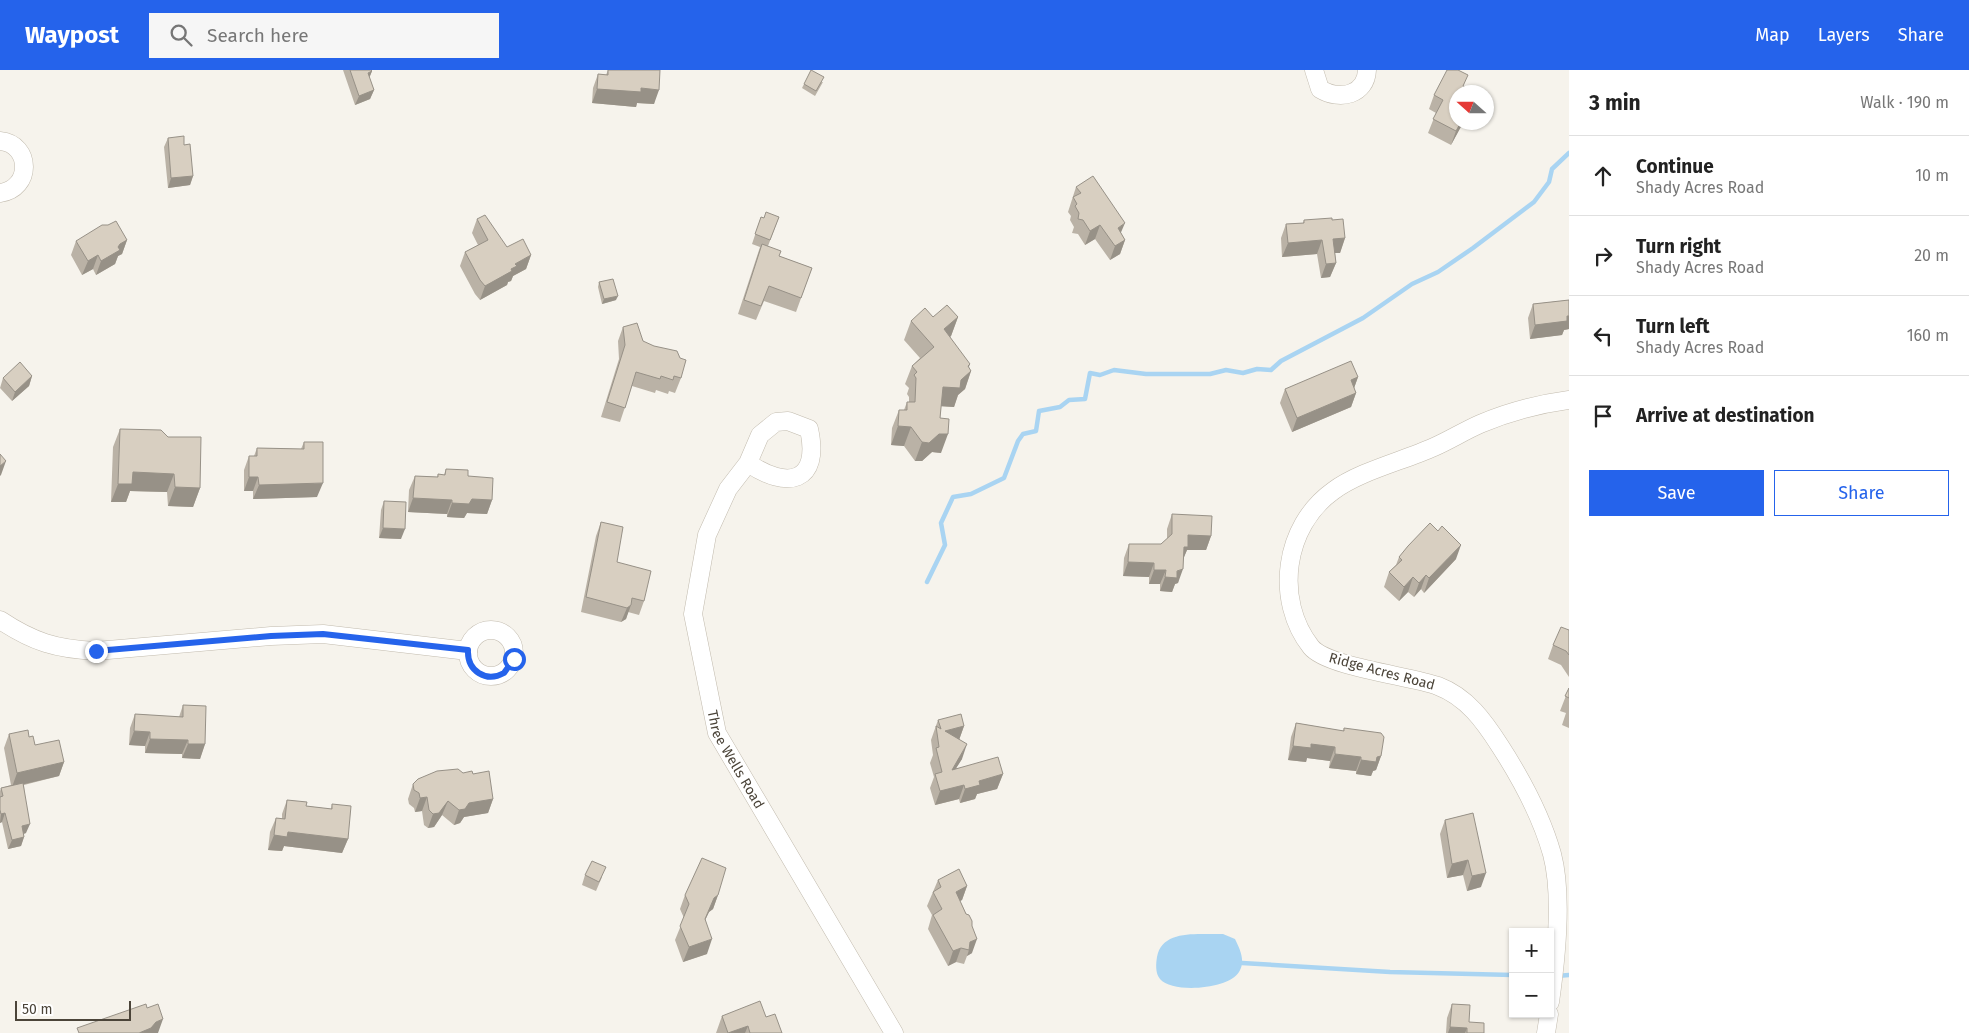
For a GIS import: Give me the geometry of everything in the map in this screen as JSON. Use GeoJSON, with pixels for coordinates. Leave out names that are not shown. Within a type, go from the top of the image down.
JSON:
{"type":"FeatureCollection","features":[{"type":"Feature","properties":{"kind":"street"},"geometry":{"type":"LineString","coordinates":[[1314,70],[1313,74],[1320,89],[1328,94],[1341,95],[1354,93],[1362,88],[1367,78],[1367,70]]}},
{"type":"Feature","properties":{"kind":"street"},"geometry":{"type":"LineString","coordinates":[[0,141],[16,148],[21,153],[25,165],[20,182],[10,190],[0,193]]}},
{"type":"Feature","properties":{"kind":"street","name":"Ridge Acres Road"},"geometry":{"type":"LineString","coordinates":[[1553,973],[1556,920],[1552,856],[1538,816],[1518,774],[1488,728],[1468,704],[1454,693],[1422,681],[1332,660],[1313,650],[1294,614],[1287,577],[1290,555],[1297,537],[1318,503],[1333,490],[1350,481],[1435,446],[1480,424],[1517,411],[1569,400]]}},
{"type":"Feature","properties":{"kind":"street","name":"Three Wells Road"},"geometry":{"type":"LineString","coordinates":[[748,463],[728,489],[707,534],[693,614],[717,732],[894,1033]]}},
{"type":"Feature","properties":{"kind":"street"},"geometry":{"type":"LineString","coordinates":[[0,620],[21,634],[44,644],[67,650],[96,651],[271,636],[323,634],[468,650]]}},
{"type":"Feature","properties":{"kind":"street"},"geometry":{"type":"LineString","coordinates":[[1546,1033],[1548,1018]]}},
{"type":"Feature","properties":{"kind":"water"},"geometry":{"type":"Polygon","coordinates":[[[1223,934],[1235,939],[1242,956],[1241,968],[1233,978],[1213,986],[1188,988],[1167,984],[1158,977],[1157,957],[1160,948],[1166,941],[1184,935],[1223,934]]]}},
{"type":"Feature","properties":{"kind":"building"},"geometry":{"type":"Polygon","coordinates":[[[350,70],[371,70],[368,73],[374,90],[359,96],[350,70]]]}},
{"type":"Feature","properties":{"kind":"building"},"geometry":{"type":"Polygon","coordinates":[[[608,70],[660,70],[659,90],[641,88],[641,92],[597,89],[598,74],[608,75],[608,70]]]}},
{"type":"Feature","properties":{"kind":"building"},"geometry":{"type":"Polygon","coordinates":[[[811,70],[824,77],[816,91],[804,84],[811,70]]]}},
{"type":"Feature","properties":{"kind":"building"},"geometry":{"type":"Polygon","coordinates":[[[1447,70],[1458,70],[1468,75],[1463,85],[1449,85],[1449,127],[1433,119],[1443,100],[1434,95],[1447,70]]]}},
{"type":"Feature","properties":{"kind":"building"},"geometry":{"type":"Polygon","coordinates":[[[184,136],[184,145],[190,144],[193,176],[171,178],[168,138],[184,136]]]}},
{"type":"Feature","properties":{"kind":"building"},"geometry":{"type":"Polygon","coordinates":[[[1093,176],[1125,223],[1118,228],[1125,240],[1115,246],[1100,225],[1090,231],[1083,220],[1078,219],[1079,213],[1075,206],[1077,204],[1073,197],[1081,193],[1076,187],[1093,176]]]}},
{"type":"Feature","properties":{"kind":"building"},"geometry":{"type":"Polygon","coordinates":[[[766,212],[779,217],[770,240],[755,234],[761,217],[764,218],[766,212]]]}},
{"type":"Feature","properties":{"kind":"building"},"geometry":{"type":"Polygon","coordinates":[[[485,215],[507,247],[523,239],[531,255],[515,264],[517,266],[511,269],[512,271],[485,286],[465,252],[488,240],[477,219],[485,215]]]}},
{"type":"Feature","properties":{"kind":"building"},"geometry":{"type":"Polygon","coordinates":[[[1332,218],[1332,220],[1343,219],[1345,238],[1333,239],[1336,263],[1326,264],[1322,240],[1288,243],[1286,224],[1304,223],[1304,220],[1332,218]]]}},
{"type":"Feature","properties":{"kind":"building"},"geometry":{"type":"Polygon","coordinates":[[[116,221],[127,240],[120,244],[118,247],[120,250],[101,261],[98,255],[88,261],[76,241],[102,225],[108,225],[116,221]]]}},
{"type":"Feature","properties":{"kind":"building"},"geometry":{"type":"Polygon","coordinates":[[[762,244],[781,251],[779,256],[812,268],[801,298],[769,286],[761,306],[744,300],[762,244]]]}},
{"type":"Feature","properties":{"kind":"building"},"geometry":{"type":"Polygon","coordinates":[[[613,279],[618,296],[604,299],[599,282],[613,279]]]}},
{"type":"Feature","properties":{"kind":"building"},"geometry":{"type":"Polygon","coordinates":[[[1569,300],[1569,316],[1567,316],[1567,321],[1535,325],[1533,304],[1569,300]]]}},
{"type":"Feature","properties":{"kind":"building"},"geometry":{"type":"Polygon","coordinates":[[[947,305],[958,317],[944,329],[970,364],[968,366],[971,371],[961,380],[960,388],[943,387],[940,418],[949,419],[948,434],[939,434],[929,443],[922,442],[911,427],[898,426],[899,410],[907,410],[907,402],[915,402],[916,378],[914,375],[917,372],[912,366],[934,347],[911,321],[925,308],[933,317],[947,305]]]}},
{"type":"Feature","properties":{"kind":"building"},"geometry":{"type":"Polygon","coordinates":[[[637,323],[643,341],[654,346],[677,351],[680,358],[686,360],[681,378],[674,376],[673,380],[661,376],[660,379],[636,372],[625,408],[607,402],[625,345],[623,327],[637,323]]]}},
{"type":"Feature","properties":{"kind":"building"},"geometry":{"type":"Polygon","coordinates":[[[1351,361],[1358,377],[1351,380],[1356,393],[1297,418],[1285,389],[1351,361]]]}},
{"type":"Feature","properties":{"kind":"building"},"geometry":{"type":"Polygon","coordinates":[[[20,362],[32,376],[15,392],[3,378],[20,362]]]}},
{"type":"Feature","properties":{"kind":"building"},"geometry":{"type":"Polygon","coordinates":[[[120,429],[161,430],[168,437],[201,437],[200,488],[175,487],[174,474],[133,472],[132,484],[118,484],[120,429]]]}},
{"type":"Feature","properties":{"kind":"building"},"geometry":{"type":"Polygon","coordinates":[[[304,442],[323,442],[323,483],[259,485],[258,477],[249,477],[249,456],[257,456],[257,448],[304,449],[304,442]]]}},
{"type":"Feature","properties":{"kind":"building"},"geometry":{"type":"Polygon","coordinates":[[[0,454],[6,461],[0,466],[0,454]]]}},
{"type":"Feature","properties":{"kind":"building"},"geometry":{"type":"Polygon","coordinates":[[[446,469],[468,470],[468,476],[493,478],[492,500],[472,499],[469,504],[452,503],[452,500],[413,498],[415,476],[438,477],[438,474],[445,475],[446,469]]]}},
{"type":"Feature","properties":{"kind":"building"},"geometry":{"type":"Polygon","coordinates":[[[384,501],[406,502],[405,529],[383,528],[384,501]]]}},
{"type":"Feature","properties":{"kind":"building"},"geometry":{"type":"Polygon","coordinates":[[[1172,514],[1212,516],[1211,536],[1188,535],[1188,547],[1184,547],[1183,569],[1177,571],[1177,578],[1165,577],[1166,570],[1154,570],[1154,563],[1128,562],[1129,544],[1161,544],[1172,534],[1172,514]]]}},
{"type":"Feature","properties":{"kind":"building"},"geometry":{"type":"Polygon","coordinates":[[[601,522],[623,527],[617,562],[651,571],[644,601],[632,598],[631,605],[627,608],[586,597],[601,522]]]}},
{"type":"Feature","properties":{"kind":"building"},"geometry":{"type":"Polygon","coordinates":[[[1430,523],[1438,531],[1442,526],[1461,545],[1429,578],[1426,575],[1419,583],[1413,577],[1404,587],[1389,572],[1402,560],[1399,557],[1430,523]]]}},
{"type":"Feature","properties":{"kind":"building"},"geometry":{"type":"Polygon","coordinates":[[[1561,627],[1569,630],[1569,655],[1566,651],[1553,645],[1561,627]]]}},
{"type":"Feature","properties":{"kind":"building"},"geometry":{"type":"Polygon","coordinates":[[[1569,688],[1569,698],[1565,696],[1569,688]]]}},
{"type":"Feature","properties":{"kind":"building"},"geometry":{"type":"Polygon","coordinates":[[[183,705],[206,706],[205,744],[188,744],[188,740],[150,739],[150,732],[134,731],[135,714],[183,717],[183,705]]]}},
{"type":"Feature","properties":{"kind":"building"},"geometry":{"type":"Polygon","coordinates":[[[961,714],[964,726],[945,731],[967,744],[952,770],[998,757],[1003,774],[979,781],[980,785],[965,789],[964,785],[940,791],[935,774],[942,772],[936,748],[939,747],[936,726],[941,729],[938,720],[961,714]]]}},
{"type":"Feature","properties":{"kind":"building"},"geometry":{"type":"Polygon","coordinates":[[[1296,723],[1344,731],[1344,728],[1381,733],[1384,737],[1381,756],[1377,757],[1376,762],[1361,760],[1361,757],[1335,754],[1335,747],[1311,744],[1311,748],[1293,746],[1296,723]]]}},
{"type":"Feature","properties":{"kind":"building"},"geometry":{"type":"Polygon","coordinates":[[[28,730],[29,737],[33,736],[35,745],[59,740],[64,762],[17,773],[9,734],[28,730]]]}},
{"type":"Feature","properties":{"kind":"building"},"geometry":{"type":"Polygon","coordinates":[[[458,769],[463,773],[472,771],[473,774],[489,771],[493,799],[469,803],[465,809],[459,810],[448,801],[439,813],[433,814],[429,810],[427,797],[420,798],[419,793],[414,790],[413,784],[418,779],[437,771],[458,769]]]}},
{"type":"Feature","properties":{"kind":"building"},"geometry":{"type":"Polygon","coordinates":[[[23,783],[30,824],[22,826],[24,837],[12,840],[5,813],[1,814],[0,810],[0,797],[3,796],[1,788],[23,783]]]}},
{"type":"Feature","properties":{"kind":"building"},"geometry":{"type":"Polygon","coordinates":[[[287,800],[307,802],[306,806],[332,809],[332,804],[351,806],[348,839],[288,832],[287,837],[274,835],[276,818],[285,819],[287,800]]]}},
{"type":"Feature","properties":{"kind":"building"},"geometry":{"type":"Polygon","coordinates":[[[1473,813],[1486,873],[1472,876],[1468,860],[1452,864],[1445,820],[1473,813]]]}},
{"type":"Feature","properties":{"kind":"building"},"geometry":{"type":"Polygon","coordinates":[[[702,858],[726,868],[718,895],[714,898],[705,919],[712,939],[689,947],[680,926],[689,904],[685,895],[702,858]]]}},
{"type":"Feature","properties":{"kind":"building"},"geometry":{"type":"Polygon","coordinates":[[[592,861],[606,867],[599,882],[585,875],[592,861]]]}},
{"type":"Feature","properties":{"kind":"building"},"geometry":{"type":"Polygon","coordinates":[[[959,869],[967,886],[956,892],[966,914],[969,915],[972,921],[977,939],[970,942],[969,950],[961,948],[953,951],[933,915],[942,909],[933,892],[941,887],[938,880],[959,869]]]}},
{"type":"Feature","properties":{"kind":"building"},"geometry":{"type":"Polygon","coordinates":[[[760,1001],[766,1017],[775,1014],[782,1033],[750,1033],[748,1026],[728,1033],[722,1016],[760,1001]]]}},
{"type":"Feature","properties":{"kind":"building"},"geometry":{"type":"Polygon","coordinates":[[[146,1004],[147,1008],[158,1004],[163,1019],[156,1022],[151,1028],[139,1033],[79,1033],[77,1028],[146,1004]]]}},
{"type":"Feature","properties":{"kind":"building"},"geometry":{"type":"Polygon","coordinates":[[[1452,1004],[1470,1005],[1469,1022],[1484,1023],[1484,1033],[1467,1033],[1467,1028],[1450,1027],[1452,1004]]]}},
{"type":"Feature","properties":{"kind":"waterway"},"geometry":{"type":"LineString","coordinates":[[927,582],[945,545],[941,523],[953,497],[971,494],[1004,478],[1018,441],[1023,434],[1036,431],[1039,411],[1060,407],[1069,400],[1085,399],[1090,373],[1100,375],[1114,370],[1146,374],[1210,374],[1226,370],[1243,373],[1257,369],[1271,370],[1281,361],[1363,318],[1412,284],[1438,272],[1473,248],[1534,202],[1549,182],[1552,169],[1569,153]]}},
{"type":"Feature","properties":{"kind":"waterway"},"geometry":{"type":"LineString","coordinates":[[1242,963],[1390,972],[1509,975]]}},
{"type":"Feature","properties":{"kind":"waterway"},"geometry":{"type":"LineString","coordinates":[[1557,976],[1569,975]]}},
{"type":"Feature","properties":{"kind":"route"},"geometry":{"type":"LineString","coordinates":[[96,651],[253,637],[323,634],[377,639],[446,650],[468,650],[469,663],[477,672],[488,677],[495,677],[504,673],[511,666],[514,659]]}}]}
